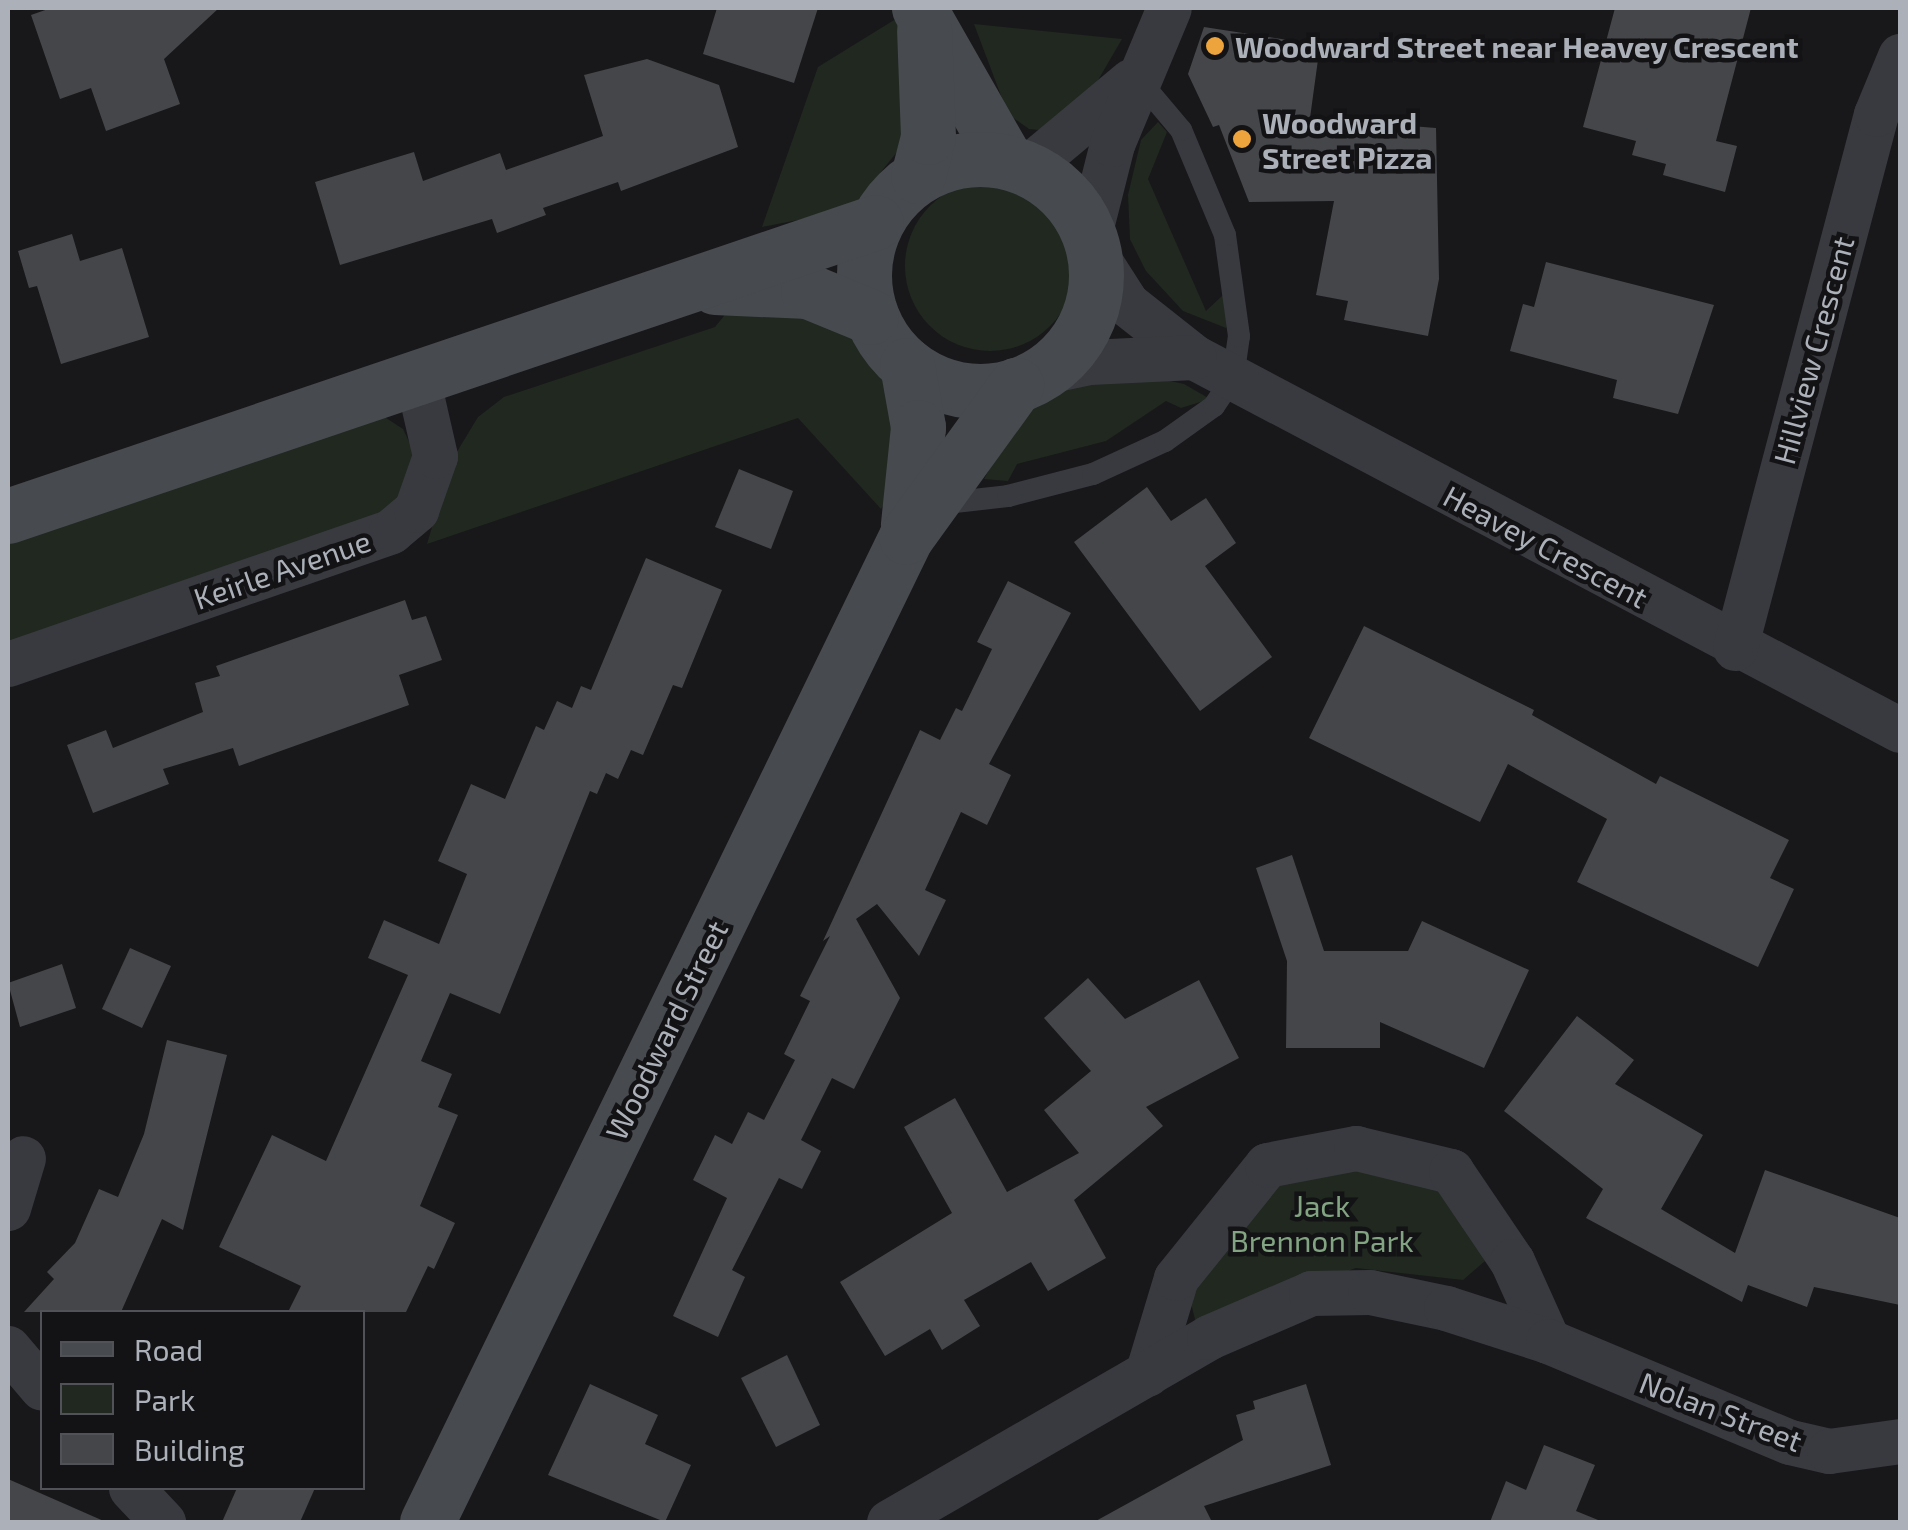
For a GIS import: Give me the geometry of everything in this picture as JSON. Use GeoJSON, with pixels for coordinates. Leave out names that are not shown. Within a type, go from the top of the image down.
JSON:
{"type":"FeatureCollection","features":[{"type":"Feature","properties":{"kind":"street"},"geometry":{"type":"LineString","coordinates":[[1029,379],[1084,329],[1096,292],[1092,245],[1136,76],[1170,8]]}},
{"type":"Feature","properties":{"kind":"street"},"geometry":{"type":"LineString","coordinates":[[921,13],[1017,164]]}},
{"type":"Feature","properties":{"kind":"street"},"geometry":{"type":"LineString","coordinates":[[918,176],[929,98],[921,13]]}},
{"type":"Feature","properties":{"kind":"street","name":"Hillview Crescent"},"geometry":{"type":"LineString","coordinates":[[1735,648],[1876,114],[1900,56]]}},
{"type":"Feature","properties":{"kind":"street"},"geometry":{"type":"LineString","coordinates":[[1017,164],[1136,76]]}},
{"type":"Feature","properties":{"kind":"street"},"geometry":{"type":"LineString","coordinates":[[871,318],[865,253],[876,222],[918,176],[952,161],[1017,164],[1060,188],[1092,245]]}},
{"type":"Feature","properties":{"kind":"street"},"geometry":{"type":"LineString","coordinates":[[8,516],[662,290],[876,222]]}},
{"type":"Feature","properties":{"kind":"street","name":"Heavey Crescent"},"geometry":{"type":"LineString","coordinates":[[1092,245],[1128,304],[1213,368],[1735,648],[1900,730]]}},
{"type":"Feature","properties":{"kind":"street"},"geometry":{"type":"LineString","coordinates":[[662,290],[744,285],[808,291],[871,318],[907,364],[955,390],[1029,379],[1088,362],[1213,368]]}},
{"type":"Feature","properties":{"kind":"street","name":"Woodward Street"},"geometry":{"type":"LineString","coordinates":[[907,364],[918,462],[918,520]]}},
{"type":"Feature","properties":{"kind":"street","name":"Keirle Avenue"},"geometry":{"type":"LineString","coordinates":[[8,664],[391,531],[416,510],[434,456],[416,374]]}},
{"type":"Feature","properties":{"kind":"street","name":"Woodward Street"},"geometry":{"type":"LineString","coordinates":[[427,1522],[918,520],[1029,379]]}},
{"type":"Feature","properties":{"kind":"street"},"geometry":{"type":"LineString","coordinates":[[1147,1374],[1176,1278],[1266,1165],[1356,1148],[1451,1171],[1512,1262],[1548,1341]]}},
{"type":"Feature","properties":{"kind":"street"},"geometry":{"type":"LineString","coordinates":[[8,1208],[23,1158]]}},
{"type":"Feature","properties":{"kind":"street","name":"Nolan Street"},"geometry":{"type":"LineString","coordinates":[[889,1522],[1209,1338],[1311,1293],[1370,1292],[1548,1341],[1790,1442],[1829,1451],[1900,1441]]}},
{"type":"Feature","properties":{"kind":"street"},"geometry":{"type":"LineString","coordinates":[[8,1348],[40,1386]]}},
{"type":"Feature","properties":{"kind":"street"},"geometry":{"type":"LineString","coordinates":[[133,1490],[163,1522]]}},
{"type":"Feature","properties":{"kind":"lane"},"geometry":{"type":"LineString","coordinates":[[918,520],[1093,474],[1165,441],[1214,406],[1213,368],[1240,336],[1236,284],[1216,208],[1181,130],[1136,76]]}},
{"type":"Feature","properties":{"kind":"green space"},"geometry":{"type":"Polygon","coordinates":[[[899,17],[919,125],[850,210],[762,227],[818,67],[899,17]]]}},
{"type":"Feature","properties":{"kind":"green space"},"geometry":{"type":"Polygon","coordinates":[[[974,24],[1122,39],[1090,94],[1048,131],[1029,129],[1008,114],[974,24]]]}},
{"type":"Feature","properties":{"kind":"green space"},"geometry":{"type":"Polygon","coordinates":[[[1158,122],[1167,132],[1148,179],[1206,311],[1223,295],[1234,318],[1226,328],[1183,311],[1146,271],[1130,239],[1128,195],[1141,140],[1158,122]]]}},
{"type":"Feature","properties":{"kind":"green space"},"geometry":{"type":"Polygon","coordinates":[[[990,181],[1023,187],[1050,206],[1069,233],[1075,266],[1069,299],[1050,326],[1023,345],[990,351],[957,345],[930,326],[911,299],[905,266],[911,233],[930,206],[957,187],[990,181]]]}},
{"type":"Feature","properties":{"kind":"green space"},"geometry":{"type":"Polygon","coordinates":[[[736,301],[831,316],[873,346],[895,378],[906,465],[881,509],[798,418],[427,544],[452,460],[478,417],[504,397],[715,327],[736,301]]]}},
{"type":"Feature","properties":{"kind":"green space"},"geometry":{"type":"Polygon","coordinates":[[[1143,375],[1184,384],[1210,399],[1181,408],[1166,401],[1106,441],[1017,464],[1008,481],[984,479],[1019,416],[1064,388],[1143,375]]]}},
{"type":"Feature","properties":{"kind":"green space"},"geometry":{"type":"Polygon","coordinates":[[[380,414],[403,429],[416,456],[399,498],[373,524],[8,649],[8,538],[380,414]]]}},
{"type":"Feature","properties":{"kind":"green space","name":"Jack Brennon Park"},"geometry":{"type":"Polygon","coordinates":[[[1316,1165],[1442,1179],[1485,1261],[1463,1280],[1356,1268],[1197,1327],[1189,1295],[1279,1179],[1316,1165]]]}},
{"type":"Feature","properties":{"kind":"building"},"geometry":{"type":"Polygon","coordinates":[[[51,8],[219,8],[164,59],[180,104],[106,131],[91,88],[60,99],[31,15],[51,8]]]}},
{"type":"Feature","properties":{"kind":"building"},"geometry":{"type":"Polygon","coordinates":[[[717,8],[818,8],[794,83],[703,54],[717,8]]]}},
{"type":"Feature","properties":{"kind":"building"},"geometry":{"type":"Polygon","coordinates":[[[1615,8],[1751,8],[1716,141],[1737,146],[1725,192],[1663,175],[1666,164],[1632,155],[1636,141],[1583,127],[1615,8]]]}},
{"type":"Feature","properties":{"kind":"building"},"geometry":{"type":"Polygon","coordinates":[[[1204,27],[1320,45],[1310,118],[1436,128],[1439,279],[1428,336],[1344,320],[1348,301],[1316,295],[1334,201],[1249,202],[1219,125],[1213,127],[1188,74],[1204,27]]]}},
{"type":"Feature","properties":{"kind":"building"},"geometry":{"type":"Polygon","coordinates":[[[647,59],[719,85],[738,147],[621,191],[618,182],[543,208],[546,215],[497,233],[492,219],[340,265],[315,182],[414,152],[423,181],[500,153],[506,170],[603,136],[584,75],[647,59]]]}},
{"type":"Feature","properties":{"kind":"building"},"geometry":{"type":"Polygon","coordinates":[[[72,234],[80,261],[122,248],[149,337],[61,364],[37,286],[29,288],[18,251],[72,234]]]}},
{"type":"Feature","properties":{"kind":"building"},"geometry":{"type":"Polygon","coordinates":[[[1546,262],[1714,305],[1678,414],[1613,398],[1617,380],[1510,351],[1523,304],[1534,307],[1546,262]]]}},
{"type":"Feature","properties":{"kind":"building"},"geometry":{"type":"Polygon","coordinates":[[[739,469],[793,491],[771,549],[715,527],[739,469]]]}},
{"type":"Feature","properties":{"kind":"building"},"geometry":{"type":"Polygon","coordinates":[[[1147,487],[1171,521],[1206,498],[1236,543],[1205,566],[1272,657],[1200,711],[1074,542],[1147,487]]]}},
{"type":"Feature","properties":{"kind":"building"},"geometry":{"type":"Polygon","coordinates":[[[646,558],[722,590],[682,688],[673,685],[643,755],[631,750],[618,779],[606,773],[597,794],[590,791],[500,1014],[450,993],[421,1061],[452,1074],[438,1107],[458,1115],[420,1206],[455,1223],[434,1269],[428,1266],[406,1312],[289,1310],[301,1286],[219,1247],[272,1135],[326,1161],[408,975],[368,958],[384,920],[439,944],[467,874],[438,861],[471,784],[505,799],[536,726],[544,730],[557,701],[572,708],[581,686],[591,690],[646,558]]]}},
{"type":"Feature","properties":{"kind":"building"},"geometry":{"type":"Polygon","coordinates":[[[1008,581],[1071,613],[989,764],[1011,775],[987,825],[961,812],[925,890],[946,900],[919,956],[877,904],[856,919],[900,998],[854,1089],[832,1078],[801,1140],[821,1151],[802,1189],[779,1178],[732,1270],[745,1277],[718,1337],[673,1316],[727,1198],[693,1180],[715,1135],[732,1144],[748,1112],[764,1120],[795,1060],[784,1054],[810,1001],[800,996],[830,936],[823,941],[920,730],[940,740],[956,708],[962,711],[992,649],[977,642],[1008,581]]]}},
{"type":"Feature","properties":{"kind":"building"},"geometry":{"type":"Polygon","coordinates":[[[405,600],[412,620],[426,616],[442,660],[399,675],[409,705],[239,766],[233,748],[163,769],[169,784],[93,813],[67,745],[106,730],[113,748],[203,712],[195,683],[220,676],[216,666],[405,600]]]}},
{"type":"Feature","properties":{"kind":"building"},"geometry":{"type":"Polygon","coordinates":[[[1364,626],[1534,710],[1532,715],[1656,784],[1660,776],[1789,840],[1770,878],[1794,889],[1758,967],[1577,882],[1607,819],[1508,764],[1480,822],[1309,738],[1364,626]]]}},
{"type":"Feature","properties":{"kind":"building"},"geometry":{"type":"Polygon","coordinates":[[[1292,855],[1324,951],[1408,951],[1422,921],[1529,970],[1484,1068],[1380,1022],[1380,1048],[1286,1048],[1287,961],[1256,868],[1292,855]]]}},
{"type":"Feature","properties":{"kind":"building"},"geometry":{"type":"Polygon","coordinates":[[[130,948],[171,966],[142,1028],[102,1009],[130,948]]]}},
{"type":"Feature","properties":{"kind":"building"},"geometry":{"type":"Polygon","coordinates":[[[62,964],[76,1008],[20,1027],[8,983],[62,964]]]}},
{"type":"Feature","properties":{"kind":"building"},"geometry":{"type":"Polygon","coordinates":[[[1088,978],[1125,1019],[1199,980],[1239,1058],[1146,1107],[1163,1126],[1074,1200],[1106,1258],[1048,1291],[1031,1262],[964,1300],[980,1326],[942,1350],[930,1329],[885,1356],[840,1282],[952,1213],[904,1127],[955,1098],[1007,1192],[1079,1153],[1044,1110],[1091,1071],[1044,1018],[1088,978]]]}},
{"type":"Feature","properties":{"kind":"building"},"geometry":{"type":"Polygon","coordinates":[[[1577,1016],[1634,1060],[1615,1084],[1703,1135],[1661,1209],[1735,1253],[1765,1170],[1900,1218],[1900,1305],[1814,1287],[1807,1307],[1748,1285],[1742,1302],[1586,1218],[1603,1189],[1504,1111],[1577,1016]]]}},
{"type":"Feature","properties":{"kind":"building"},"geometry":{"type":"Polygon","coordinates":[[[167,1040],[227,1055],[183,1230],[162,1219],[122,1310],[24,1312],[54,1279],[47,1272],[75,1243],[99,1189],[118,1197],[144,1134],[167,1040]]]}},
{"type":"Feature","properties":{"kind":"building"},"geometry":{"type":"Polygon","coordinates":[[[787,1355],[820,1425],[776,1447],[741,1378],[787,1355]]]}},
{"type":"Feature","properties":{"kind":"building"},"geometry":{"type":"Polygon","coordinates":[[[590,1384],[658,1415],[645,1444],[691,1465],[665,1522],[548,1475],[590,1384]]]}},
{"type":"Feature","properties":{"kind":"building"},"geometry":{"type":"Polygon","coordinates":[[[1306,1384],[1331,1465],[1204,1506],[1212,1522],[1094,1522],[1243,1440],[1236,1415],[1255,1409],[1253,1401],[1306,1384]]]}},
{"type":"Feature","properties":{"kind":"building"},"geometry":{"type":"Polygon","coordinates":[[[1544,1445],[1595,1465],[1576,1511],[1603,1522],[1490,1522],[1506,1481],[1526,1490],[1544,1445]]]}},
{"type":"Feature","properties":{"kind":"building"},"geometry":{"type":"Polygon","coordinates":[[[8,1479],[106,1522],[8,1522],[8,1479]]]}},
{"type":"Feature","properties":{"kind":"building"},"geometry":{"type":"Polygon","coordinates":[[[236,1490],[314,1490],[300,1522],[222,1522],[236,1490]]]}},
{"type":"Feature","properties":{"kind":"place","name":"Woodward Street near Heavey Crescent"},"geometry":{"type":"Point","coordinates":[1215,46]}},
{"type":"Feature","properties":{"kind":"place","name":"Woodward Street Pizza"},"geometry":{"type":"Point","coordinates":[1242,139]}}]}
